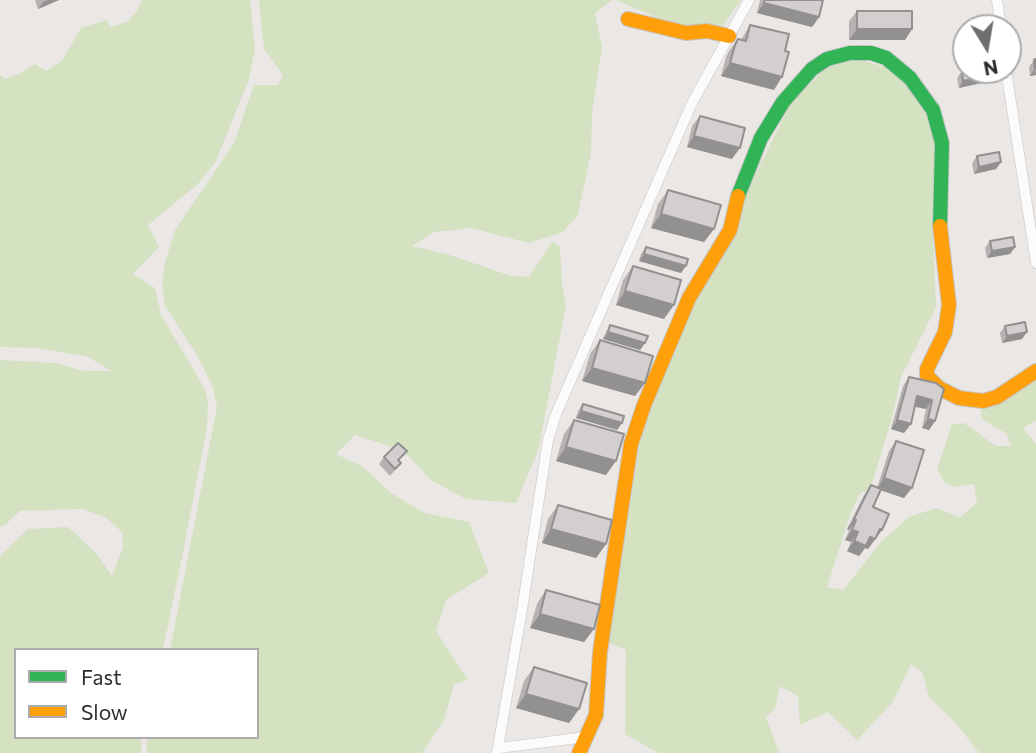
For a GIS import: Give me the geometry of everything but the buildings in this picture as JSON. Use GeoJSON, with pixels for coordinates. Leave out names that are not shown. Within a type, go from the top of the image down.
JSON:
{"type":"FeatureCollection","features":[{"type":"Feature","properties":{"kind":"street"},"geometry":{"type":"LineString","coordinates":[[586,737],[498,751],[548,440],[556,414],[692,103],[749,0]]}},
{"type":"Feature","properties":{"kind":"street"},"geometry":{"type":"LineString","coordinates":[[628,19],[686,33],[707,31],[729,36]]}},
{"type":"Feature","properties":{"kind":"street"},"geometry":{"type":"LineString","coordinates":[[579,753],[597,715],[600,652],[631,444],[644,405],[688,298],[730,230],[740,189],[761,138],[783,102],[812,69],[827,59],[850,53],[871,53],[886,58],[911,78],[933,110],[942,143],[939,220],[949,305],[945,332],[927,369],[927,376],[939,388],[959,398],[983,401],[997,397],[1036,371]]}},
{"type":"Feature","properties":{"kind":"street"},"geometry":{"type":"LineString","coordinates":[[1008,84],[1036,263]]}},
{"type":"Feature","properties":{"kind":"green space"},"geometry":{"type":"Polygon","coordinates":[[[142,0],[250,0],[255,48],[249,79],[216,161],[198,184],[148,225],[159,247],[133,274],[155,288],[161,315],[205,389],[208,404],[207,427],[163,648],[14,648],[14,739],[141,739],[141,753],[0,753],[0,556],[28,529],[68,527],[96,553],[112,576],[123,547],[122,532],[105,517],[82,509],[20,511],[0,527],[0,360],[56,363],[84,371],[112,371],[88,357],[38,348],[0,347],[0,75],[5,79],[35,64],[46,71],[62,61],[81,28],[107,20],[110,27],[127,22],[142,0]]]}},
{"type":"Feature","properties":{"kind":"green space"},"geometry":{"type":"Polygon","coordinates":[[[259,0],[612,0],[595,13],[602,47],[592,112],[591,152],[578,215],[563,232],[529,243],[471,228],[434,232],[412,246],[450,255],[511,276],[529,277],[553,241],[560,247],[566,306],[538,451],[516,503],[466,499],[432,481],[408,456],[389,446],[355,435],[336,454],[362,466],[391,493],[424,513],[469,522],[489,573],[446,600],[436,631],[468,680],[454,684],[444,720],[422,753],[147,753],[147,739],[259,739],[259,648],[170,648],[217,407],[213,387],[197,355],[165,306],[162,284],[175,230],[234,143],[254,85],[278,85],[283,75],[264,49],[259,0]]]}},
{"type":"Feature","properties":{"kind":"green space"},"geometry":{"type":"Polygon","coordinates":[[[616,0],[741,0],[723,25],[701,27],[674,25],[616,0]]]}},
{"type":"Feature","properties":{"kind":"green space"},"geometry":{"type":"Polygon","coordinates":[[[857,59],[885,67],[909,86],[923,105],[936,143],[932,209],[936,307],[901,377],[870,490],[860,493],[827,587],[843,590],[882,541],[909,517],[936,508],[960,517],[977,503],[974,484],[956,487],[946,484],[937,470],[952,424],[964,423],[996,446],[1011,446],[1007,434],[982,419],[980,405],[1036,378],[1036,421],[1023,428],[1036,444],[1036,753],[979,753],[955,722],[929,697],[922,672],[911,664],[893,702],[857,740],[828,712],[800,725],[798,696],[780,686],[775,709],[766,717],[779,753],[658,753],[625,734],[626,650],[609,643],[644,415],[699,289],[736,235],[749,187],[791,103],[830,64],[857,59]]]}},
{"type":"Feature","properties":{"kind":"traffic: fast"},"geometry":{"type":"LineString","coordinates":[[738,196],[761,138],[783,102],[812,69],[827,59],[850,53],[871,53],[886,58],[910,78],[933,110],[942,143],[940,226]]}},
{"type":"Feature","properties":{"kind":"traffic: slow"},"geometry":{"type":"LineString","coordinates":[[628,19],[686,33],[707,31],[729,36]]}},
{"type":"Feature","properties":{"kind":"traffic: slow"},"geometry":{"type":"LineString","coordinates":[[579,753],[596,715],[600,652],[631,444],[644,405],[689,298],[730,230],[738,196]]}},
{"type":"Feature","properties":{"kind":"traffic: slow"},"geometry":{"type":"LineString","coordinates":[[940,226],[949,305],[945,332],[927,369],[927,376],[939,388],[959,398],[983,401],[997,397],[1036,371]]}}]}
